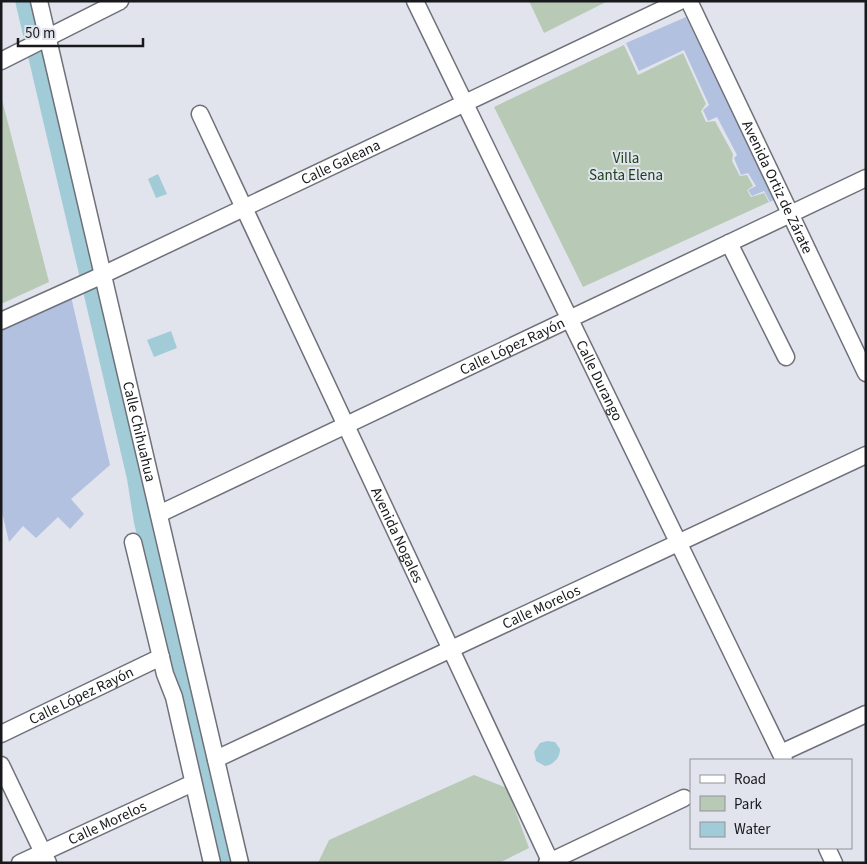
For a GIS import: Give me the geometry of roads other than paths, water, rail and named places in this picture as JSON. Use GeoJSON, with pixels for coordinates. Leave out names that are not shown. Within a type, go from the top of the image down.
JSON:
{"type":"FeatureCollection","features":[{"type":"Feature","properties":{"kind":"street","name":"Calle Chihuahua"},"geometry":{"type":"LineString","coordinates":[[39,1],[43,40],[240,863]]}},
{"type":"Feature","properties":{"kind":"street"},"geometry":{"type":"LineString","coordinates":[[1,61],[120,1]]}},
{"type":"Feature","properties":{"kind":"street","name":"Calle Durango"},"geometry":{"type":"LineString","coordinates":[[416,1],[782,757]]}},
{"type":"Feature","properties":{"kind":"street","name":"Calle Galeana"},"geometry":{"type":"LineString","coordinates":[[1,321],[99,277],[680,1]]}},
{"type":"Feature","properties":{"kind":"street","name":"Avenida Ortiz de Zárate"},"geometry":{"type":"LineString","coordinates":[[689,1],[866,373]]}},
{"type":"Feature","properties":{"kind":"street","name":"Avenida Nogales"},"geometry":{"type":"LineString","coordinates":[[200,114],[550,862]]}},
{"type":"Feature","properties":{"kind":"street","name":"Calle López Rayón"},"geometry":{"type":"LineString","coordinates":[[158,514],[866,178]]}},
{"type":"Feature","properties":{"kind":"street"},"geometry":{"type":"LineString","coordinates":[[730,243],[786,357]]}},
{"type":"Feature","properties":{"kind":"street","name":"Calle Morelos"},"geometry":{"type":"LineString","coordinates":[[216,758],[866,455]]}},
{"type":"Feature","properties":{"kind":"street"},"geometry":{"type":"LineString","coordinates":[[133,542],[165,674],[174,697],[212,863]]}},
{"type":"Feature","properties":{"kind":"street","name":"Calle López Rayón"},"geometry":{"type":"LineString","coordinates":[[1,734],[161,657]]}},
{"type":"Feature","properties":{"kind":"street"},"geometry":{"type":"LineString","coordinates":[[782,757],[866,714]]}},
{"type":"Feature","properties":{"kind":"street"},"geometry":{"type":"LineString","coordinates":[[1,765],[46,858]]}},
{"type":"Feature","properties":{"kind":"street","name":"Calle Morelos"},"geometry":{"type":"LineString","coordinates":[[20,863],[46,858],[193,783]]}},
{"type":"Feature","properties":{"kind":"street"},"geometry":{"type":"LineString","coordinates":[[550,862],[684,798]]}},
{"type":"Feature","properties":{"kind":"street"},"geometry":{"type":"LineString","coordinates":[[827,849],[834,863]]}},
{"type":"Feature","properties":{"kind":"water"},"geometry":{"type":"Polygon","coordinates":[[[15,1],[32,1],[235,863],[215,863],[134,523],[127,479],[15,1]]]}},
{"type":"Feature","properties":{"kind":"water"},"geometry":{"type":"Polygon","coordinates":[[[158,174],[167,194],[156,198],[148,179],[158,174]]]}},
{"type":"Feature","properties":{"kind":"water"},"geometry":{"type":"Polygon","coordinates":[[[171,331],[177,348],[154,357],[147,340],[171,331]]]}},
{"type":"Feature","properties":{"kind":"water"},"geometry":{"type":"Polygon","coordinates":[[[547,741],[555,742],[560,749],[556,760],[545,766],[536,761],[534,752],[540,743],[547,741]]]}},
{"type":"Feature","properties":{"kind":"park label","name":"Villa Santa Elena"},"geometry":{"type":"Point","coordinates":[626,166]}}]}
